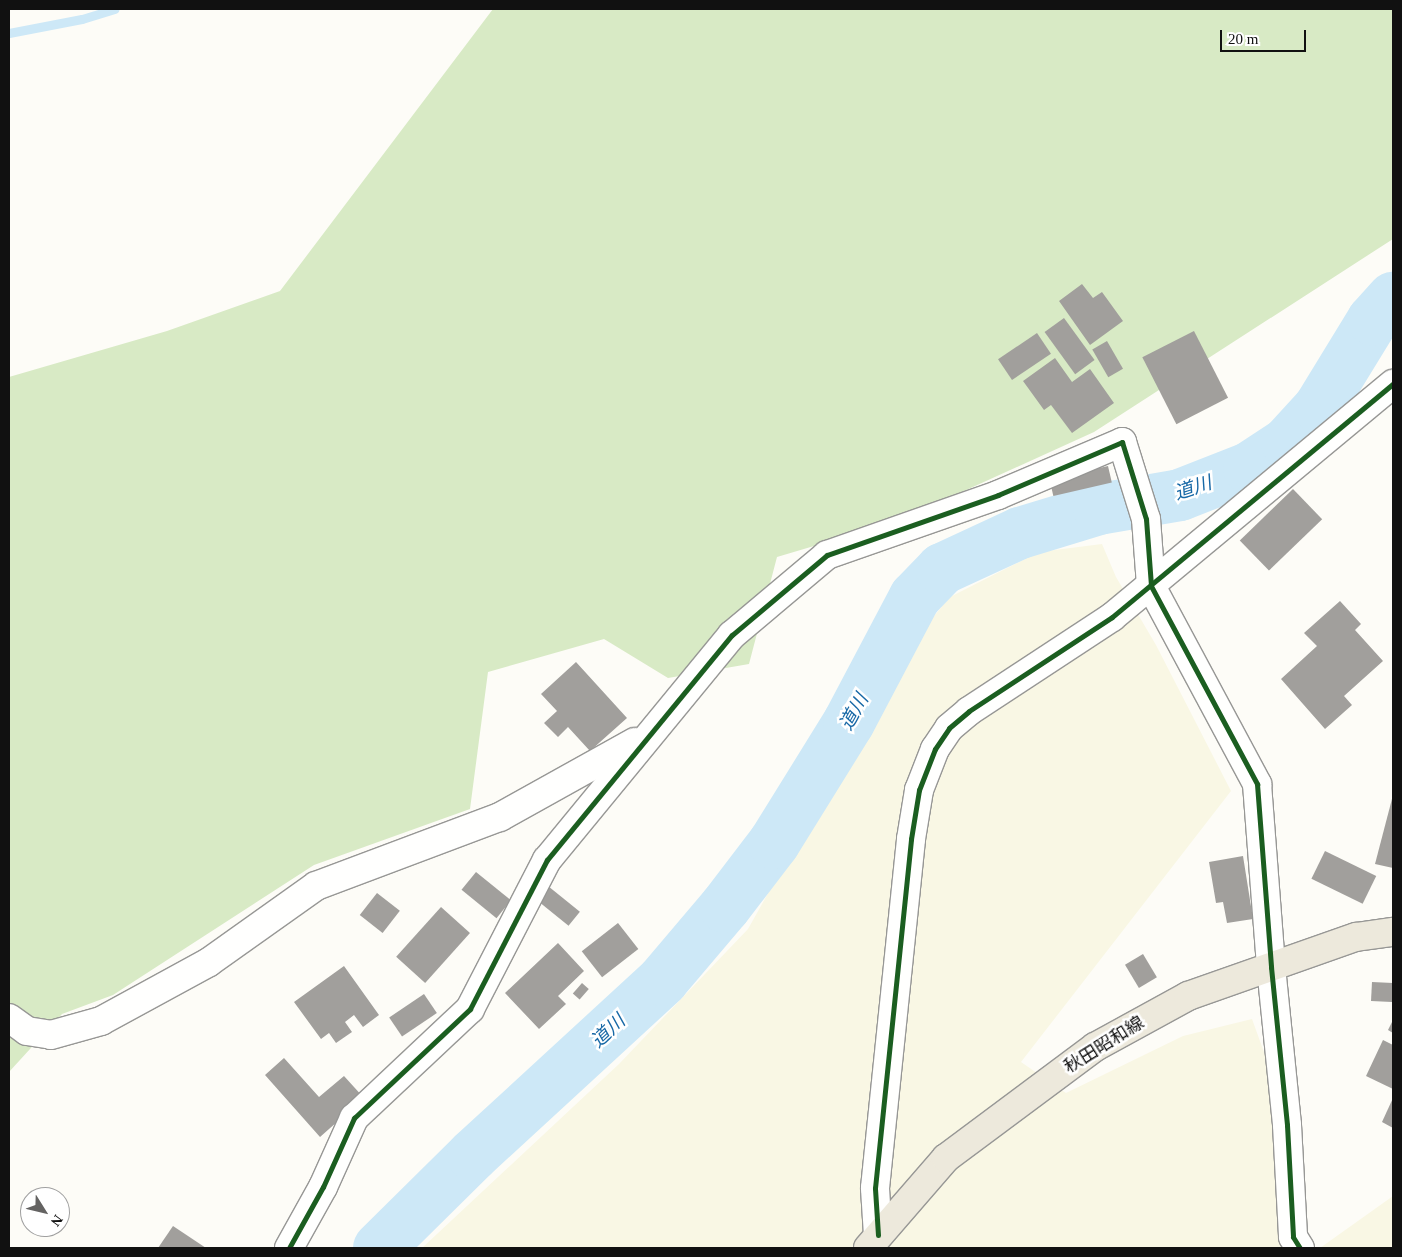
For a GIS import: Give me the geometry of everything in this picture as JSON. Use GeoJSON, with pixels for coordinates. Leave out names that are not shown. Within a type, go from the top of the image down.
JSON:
{"type":"FeatureCollection","features":[{"type":"Feature","properties":{"kind":"main road","name":"秋田昭和線"},"geometry":{"type":"LineString","coordinates":[[873,1242],[946,1158],[1095,1048],[1188,996],[1356,937],[1393,932]]}},
{"type":"Feature","properties":{"kind":"street"},"geometry":{"type":"LineString","coordinates":[[873,1242],[875,1188],[911,839],[920,790],[935,749],[949,728],[969,711],[1112,617],[1151,586],[1274,480],[1393,384]]}},
{"type":"Feature","properties":{"kind":"street"},"geometry":{"type":"LineString","coordinates":[[289,1248],[323,1187],[354,1118],[470,1009],[547,860],[647,735],[732,635],[827,555],[998,495],[1122,442],[1146,519],[1151,586],[1257,784],[1271,967],[1288,1124],[1293,1237],[1300,1248]]}},
{"type":"Feature","properties":{"kind":"street"},"geometry":{"type":"LineString","coordinates":[[9,1018],[27,1031],[51,1035],[101,1021],[209,962],[316,886],[500,817],[647,735]]}},
{"type":"Feature","properties":{"kind":"shaded area"},"geometry":{"type":"Polygon","coordinates":[[[1102,544],[1116,577],[1156,645],[1231,791],[1021,1062],[1066,1093],[1183,1036],[1252,1019],[1282,1102],[1290,1248],[422,1248],[619,1064],[748,929],[902,654],[950,597],[1039,552],[1102,544]]]}},
{"type":"Feature","properties":{"kind":"shaded area"},"geometry":{"type":"Polygon","coordinates":[[[1393,1196],[1393,1248],[1320,1248],[1393,1196]]]}},
{"type":"Feature","properties":{"kind":"green space"},"geometry":{"type":"Polygon","coordinates":[[[493,9],[1393,9],[1393,239],[1094,432],[898,521],[777,557],[749,664],[668,678],[604,639],[488,672],[470,809],[314,865],[113,995],[62,1014],[9,1072],[9,377],[167,331],[280,291],[493,9]]]}},
{"type":"Feature","properties":{"kind":"building"},"geometry":{"type":"Polygon","coordinates":[[[1082,284],[1093,298],[1102,292],[1123,321],[1090,345],[1059,301],[1082,284]]]}},
{"type":"Feature","properties":{"kind":"building"},"geometry":{"type":"Polygon","coordinates":[[[1064,318],[1095,360],[1075,374],[1045,332],[1064,318]]]}},
{"type":"Feature","properties":{"kind":"building"},"geometry":{"type":"Polygon","coordinates":[[[1194,331],[1228,398],[1176,424],[1142,357],[1194,331]]]}},
{"type":"Feature","properties":{"kind":"building"},"geometry":{"type":"Polygon","coordinates":[[[1037,333],[1051,354],[1012,380],[998,359],[1037,333]]]}},
{"type":"Feature","properties":{"kind":"building"},"geometry":{"type":"Polygon","coordinates":[[[1107,341],[1123,369],[1108,377],[1092,350],[1107,341]]]}},
{"type":"Feature","properties":{"kind":"building"},"geometry":{"type":"Polygon","coordinates":[[[1055,358],[1072,382],[1090,369],[1114,403],[1072,433],[1051,405],[1044,410],[1023,381],[1055,358]]]}},
{"type":"Feature","properties":{"kind":"building"},"geometry":{"type":"Polygon","coordinates":[[[1108,466],[1112,483],[1053,496],[1050,479],[1108,466]]]}},
{"type":"Feature","properties":{"kind":"building"},"geometry":{"type":"Polygon","coordinates":[[[1293,489],[1322,519],[1269,571],[1240,540],[1293,489]]]}},
{"type":"Feature","properties":{"kind":"building"},"geometry":{"type":"Polygon","coordinates":[[[1340,601],[1361,624],[1355,630],[1383,661],[1344,696],[1352,705],[1325,729],[1281,679],[1317,646],[1304,633],[1340,601]]]}},
{"type":"Feature","properties":{"kind":"building"},"geometry":{"type":"Polygon","coordinates":[[[576,662],[627,718],[590,751],[568,727],[558,737],[544,723],[557,711],[541,694],[576,662]]]}},
{"type":"Feature","properties":{"kind":"building"},"geometry":{"type":"Polygon","coordinates":[[[1393,795],[1393,868],[1375,864],[1393,795]]]}},
{"type":"Feature","properties":{"kind":"building"},"geometry":{"type":"Polygon","coordinates":[[[1325,851],[1376,876],[1363,904],[1311,879],[1325,851]]]}},
{"type":"Feature","properties":{"kind":"building"},"geometry":{"type":"Polygon","coordinates":[[[1243,856],[1253,919],[1227,923],[1223,902],[1216,903],[1209,862],[1243,856]]]}},
{"type":"Feature","properties":{"kind":"building"},"geometry":{"type":"Polygon","coordinates":[[[476,872],[511,900],[496,918],[462,890],[476,872]]]}},
{"type":"Feature","properties":{"kind":"building"},"geometry":{"type":"Polygon","coordinates":[[[548,886],[580,912],[569,926],[537,900],[548,886]]]}},
{"type":"Feature","properties":{"kind":"building"},"geometry":{"type":"Polygon","coordinates":[[[377,893],[400,911],[383,933],[360,915],[377,893]]]}},
{"type":"Feature","properties":{"kind":"building"},"geometry":{"type":"Polygon","coordinates":[[[441,907],[470,933],[425,983],[396,957],[441,907]]]}},
{"type":"Feature","properties":{"kind":"building"},"geometry":{"type":"Polygon","coordinates":[[[618,923],[638,949],[602,977],[582,951],[618,923]]]}},
{"type":"Feature","properties":{"kind":"building"},"geometry":{"type":"Polygon","coordinates":[[[558,943],[584,971],[558,996],[566,1004],[539,1029],[505,993],[558,943]]]}},
{"type":"Feature","properties":{"kind":"building"},"geometry":{"type":"Polygon","coordinates":[[[1143,954],[1157,977],[1139,988],[1125,965],[1143,954]]]}},
{"type":"Feature","properties":{"kind":"building"},"geometry":{"type":"Polygon","coordinates":[[[344,966],[379,1015],[363,1027],[354,1015],[345,1022],[352,1032],[336,1043],[329,1033],[321,1039],[294,1002],[344,966]]]}},
{"type":"Feature","properties":{"kind":"building"},"geometry":{"type":"Polygon","coordinates":[[[1372,982],[1393,983],[1392,1002],[1371,1001],[1372,982]]]}},
{"type":"Feature","properties":{"kind":"building"},"geometry":{"type":"Polygon","coordinates":[[[582,983],[589,989],[580,999],[573,994],[582,983]]]}},
{"type":"Feature","properties":{"kind":"building"},"geometry":{"type":"Polygon","coordinates":[[[424,994],[437,1013],[402,1037],[389,1017],[424,994]]]}},
{"type":"Feature","properties":{"kind":"building"},"geometry":{"type":"Polygon","coordinates":[[[1393,1020],[1393,1033],[1388,1030],[1393,1020]]]}},
{"type":"Feature","properties":{"kind":"building"},"geometry":{"type":"Polygon","coordinates":[[[1383,1040],[1393,1045],[1393,1089],[1366,1076],[1383,1040]]]}},
{"type":"Feature","properties":{"kind":"building"},"geometry":{"type":"Polygon","coordinates":[[[284,1058],[319,1097],[344,1076],[364,1098],[320,1137],[265,1075],[284,1058]]]}},
{"type":"Feature","properties":{"kind":"building"},"geometry":{"type":"Polygon","coordinates":[[[1393,1098],[1393,1128],[1382,1122],[1393,1098]]]}},
{"type":"Feature","properties":{"kind":"building"},"geometry":{"type":"Polygon","coordinates":[[[173,1226],[206,1248],[158,1248],[173,1226]]]}},
{"type":"Feature","properties":{"kind":"waterway"},"geometry":{"type":"LineString","coordinates":[[9,33],[82,19],[114,9]]}},
{"type":"Feature","properties":{"kind":"waterway","name":"道川"},"geometry":{"type":"LineString","coordinates":[[379,1248],[473,1155],[663,980],[725,907],[774,843],[849,722],[915,597],[942,569],[1020,533],[1099,509],[1180,495],[1249,468],[1287,443],[1319,408],[1373,320],[1393,298]]}},
{"type":"Feature","properties":{"kind":"cycle path"},"geometry":{"type":"LineString","coordinates":[[878,1235],[875,1188],[911,839],[919,790],[935,749],[949,728],[969,711],[1112,617],[1393,384]]}},
{"type":"Feature","properties":{"kind":"cycle path"},"geometry":{"type":"LineString","coordinates":[[289,1248],[323,1187],[354,1118],[470,1009],[547,860],[732,635],[827,555],[998,495],[1122,442],[1146,519],[1151,586],[1257,784],[1271,967],[1287,1125],[1293,1237],[1300,1248]]}}]}
